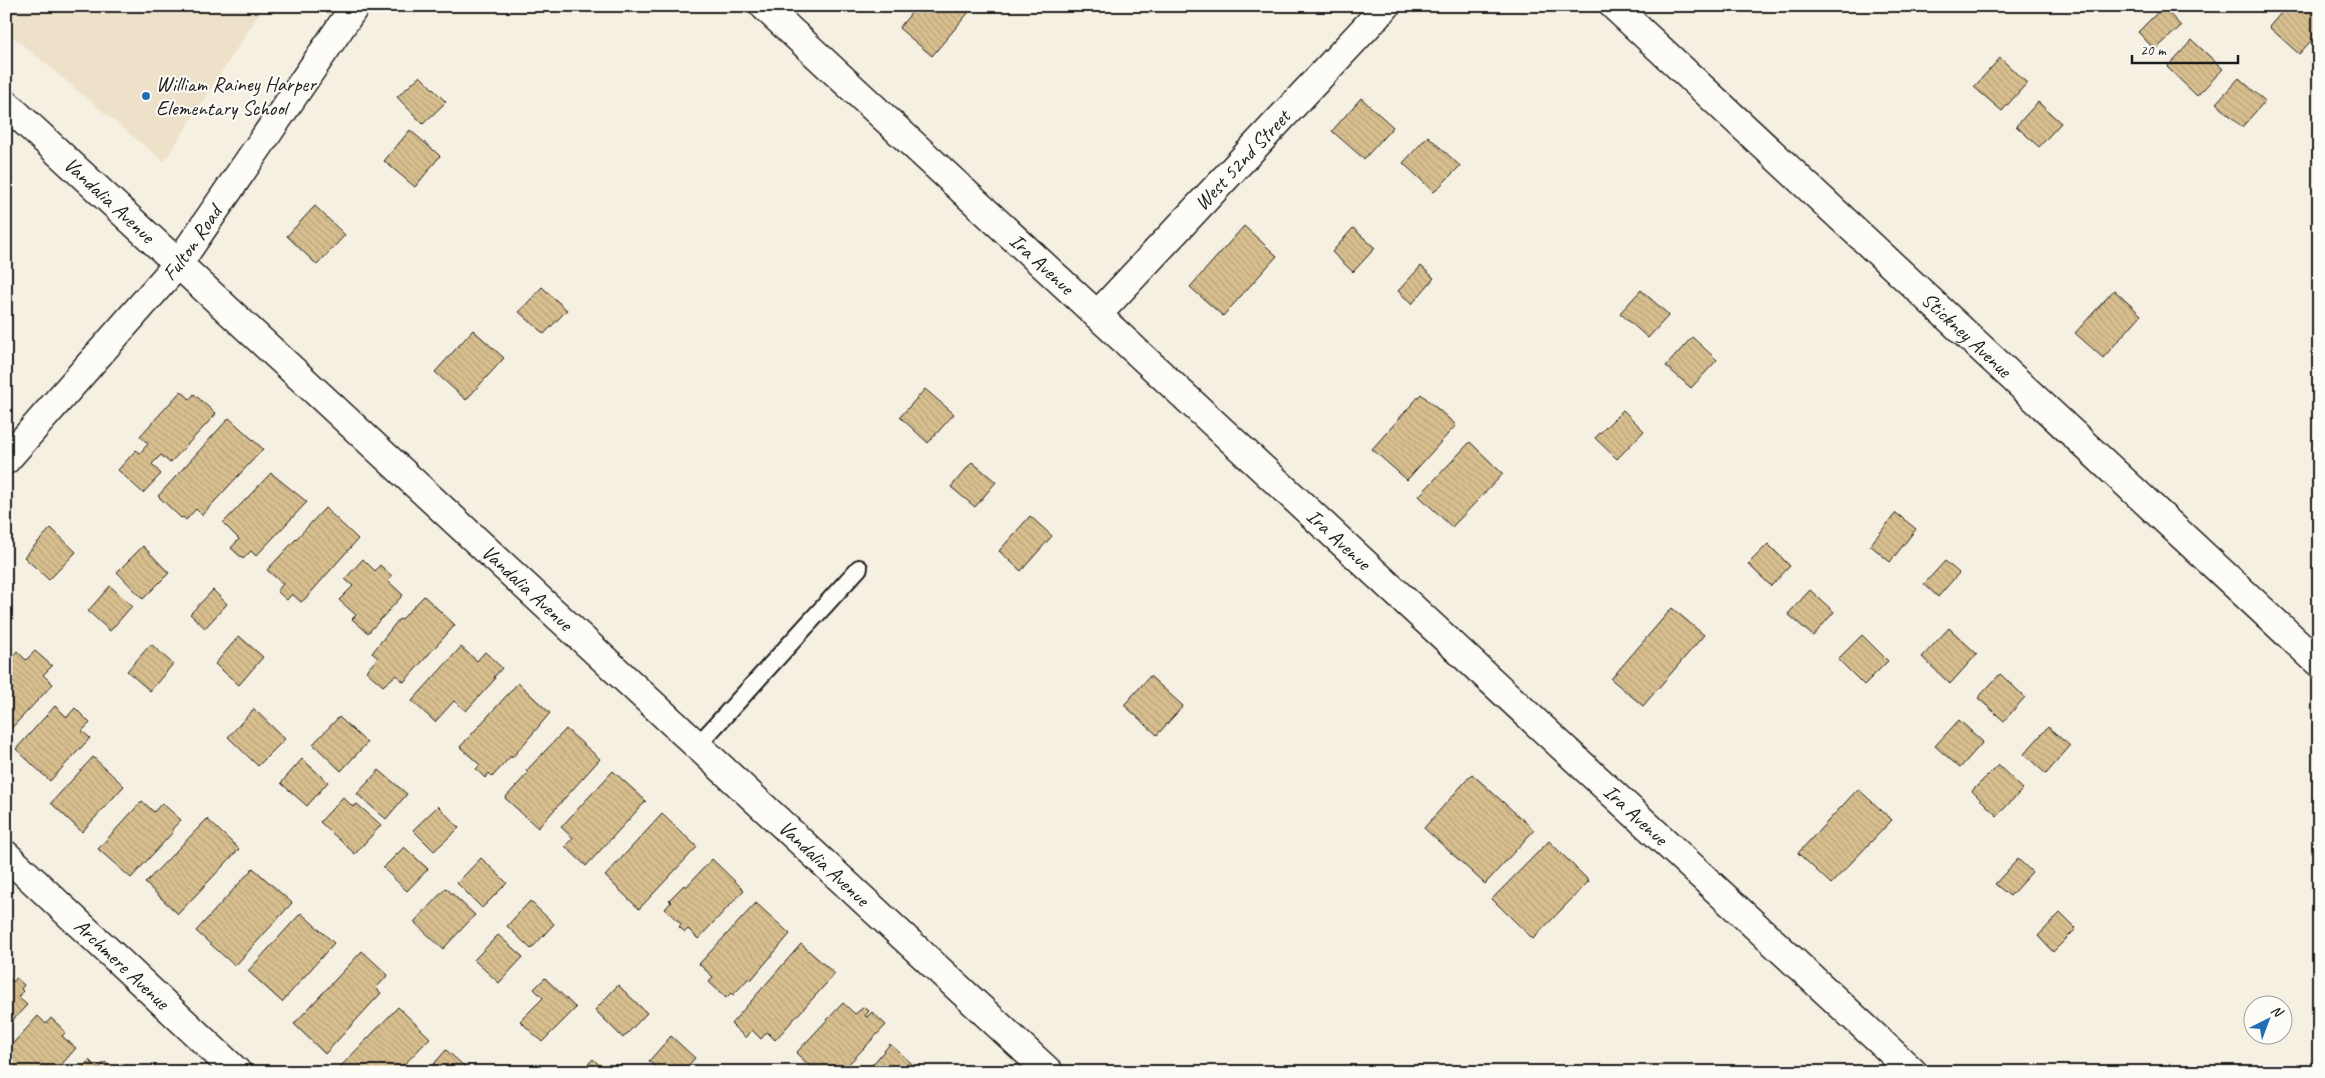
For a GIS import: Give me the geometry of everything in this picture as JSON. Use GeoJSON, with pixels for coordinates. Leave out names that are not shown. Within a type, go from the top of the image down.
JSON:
{"type":"FeatureCollection","features":[{"type":"Feature","properties":{"kind":"street","name":"Fulton Road"},"geometry":{"type":"LineString","coordinates":[[6,460],[178,264],[355,6]]}},
{"type":"Feature","properties":{"kind":"street","name":"Ira Avenue"},"geometry":{"type":"LineString","coordinates":[[764,6],[1913,1072]]}},
{"type":"Feature","properties":{"kind":"street","name":"West 52nd Street"},"geometry":{"type":"LineString","coordinates":[[1098,314],[1386,6]]}},
{"type":"Feature","properties":{"kind":"street","name":"Stickney Avenue"},"geometry":{"type":"LineString","coordinates":[[1614,6],[2319,663]]}},
{"type":"Feature","properties":{"kind":"street","name":"Vandalia Avenue"},"geometry":{"type":"LineString","coordinates":[[6,104],[1049,1072]]}},
{"type":"Feature","properties":{"kind":"street","name":"Archmere Avenue"},"geometry":{"type":"LineString","coordinates":[[6,855],[237,1072]]}},
{"type":"Feature","properties":{"kind":"lane"},"geometry":{"type":"LineString","coordinates":[[698,746],[858,568]]}},
{"type":"Feature","properties":{"kind":"shaded area","name":"William Rainey Harper Elementary School"},"geometry":{"type":"Polygon","coordinates":[[[6,6],[264,6],[164,162],[6,31],[6,6]]]}},
{"type":"Feature","properties":{"kind":"building"},"geometry":{"type":"Polygon","coordinates":[[[917,6],[974,6],[932,56],[899,28],[917,6]]]}},
{"type":"Feature","properties":{"kind":"building"},"geometry":{"type":"Polygon","coordinates":[[[2287,6],[2319,6],[2319,32],[2299,54],[2269,27],[2287,6]]]}},
{"type":"Feature","properties":{"kind":"building"},"geometry":{"type":"Polygon","coordinates":[[[2163,7],[2181,26],[2155,50],[2138,32],[2163,7]]]}},
{"type":"Feature","properties":{"kind":"building"},"geometry":{"type":"Polygon","coordinates":[[[2192,40],[2223,69],[2197,96],[2167,67],[2192,40]]]}},
{"type":"Feature","properties":{"kind":"building"},"geometry":{"type":"Polygon","coordinates":[[[2000,58],[2027,83],[2002,111],[1974,87],[2000,58]]]}},
{"type":"Feature","properties":{"kind":"building"},"geometry":{"type":"Polygon","coordinates":[[[420,76],[446,102],[423,124],[397,97],[420,76]]]}},
{"type":"Feature","properties":{"kind":"building"},"geometry":{"type":"Polygon","coordinates":[[[2239,78],[2265,101],[2242,127],[2216,103],[2239,78]]]}},
{"type":"Feature","properties":{"kind":"building"},"geometry":{"type":"Polygon","coordinates":[[[1361,98],[1393,127],[1364,159],[1332,131],[1361,98]]]}},
{"type":"Feature","properties":{"kind":"building"},"geometry":{"type":"Polygon","coordinates":[[[2038,102],[2061,123],[2039,147],[2016,126],[2038,102]]]}},
{"type":"Feature","properties":{"kind":"building"},"geometry":{"type":"Polygon","coordinates":[[[410,130],[440,156],[415,187],[384,161],[410,130]]]}},
{"type":"Feature","properties":{"kind":"building"},"geometry":{"type":"Polygon","coordinates":[[[1428,136],[1460,166],[1434,192],[1403,163],[1428,136]]]}},
{"type":"Feature","properties":{"kind":"building"},"geometry":{"type":"Polygon","coordinates":[[[315,206],[345,235],[317,265],[287,236],[315,206]]]}},
{"type":"Feature","properties":{"kind":"building"},"geometry":{"type":"Polygon","coordinates":[[[1244,226],[1277,256],[1223,316],[1190,287],[1244,226]]]}},
{"type":"Feature","properties":{"kind":"building"},"geometry":{"type":"Polygon","coordinates":[[[1353,228],[1375,248],[1353,272],[1332,252],[1353,228]]]}},
{"type":"Feature","properties":{"kind":"building"},"geometry":{"type":"Polygon","coordinates":[[[1421,266],[1434,278],[1412,304],[1398,291],[1421,266]]]}},
{"type":"Feature","properties":{"kind":"building"},"geometry":{"type":"Polygon","coordinates":[[[542,287],[567,310],[544,334],[519,312],[542,287]]]}},
{"type":"Feature","properties":{"kind":"building"},"geometry":{"type":"Polygon","coordinates":[[[1641,290],[1669,315],[1648,338],[1620,313],[1641,290]]]}},
{"type":"Feature","properties":{"kind":"building"},"geometry":{"type":"Polygon","coordinates":[[[2114,290],[2141,315],[2103,358],[2075,333],[2114,290]]]}},
{"type":"Feature","properties":{"kind":"building"},"geometry":{"type":"Polygon","coordinates":[[[473,330],[504,358],[466,400],[435,372],[473,330]]]}},
{"type":"Feature","properties":{"kind":"building"},"geometry":{"type":"Polygon","coordinates":[[[1692,337],[1717,360],[1691,388],[1666,366],[1692,337]]]}},
{"type":"Feature","properties":{"kind":"building"},"geometry":{"type":"Polygon","coordinates":[[[925,389],[954,414],[928,443],[900,417],[925,389]]]}},
{"type":"Feature","properties":{"kind":"building"},"geometry":{"type":"Polygon","coordinates":[[[181,391],[190,399],[194,394],[216,414],[170,463],[161,455],[152,464],[161,474],[143,493],[118,470],[136,450],[140,453],[148,444],[140,436],[181,391]]]}},
{"type":"Feature","properties":{"kind":"building"},"geometry":{"type":"Polygon","coordinates":[[[1421,394],[1456,425],[1407,480],[1372,449],[1421,394]]]}},
{"type":"Feature","properties":{"kind":"building"},"geometry":{"type":"Polygon","coordinates":[[[1623,410],[1644,431],[1617,459],[1595,438],[1623,410]]]}},
{"type":"Feature","properties":{"kind":"building"},"geometry":{"type":"Polygon","coordinates":[[[229,418],[263,449],[202,515],[196,509],[186,520],[183,517],[181,518],[158,496],[229,418]]]}},
{"type":"Feature","properties":{"kind":"building"},"geometry":{"type":"Polygon","coordinates":[[[1470,442],[1503,474],[1452,527],[1419,496],[1470,442]]]}},
{"type":"Feature","properties":{"kind":"building"},"geometry":{"type":"Polygon","coordinates":[[[972,462],[996,482],[975,507],[951,487],[972,462]]]}},
{"type":"Feature","properties":{"kind":"building"},"geometry":{"type":"Polygon","coordinates":[[[271,473],[307,502],[256,556],[251,551],[243,559],[231,548],[239,539],[223,523],[271,473]]]}},
{"type":"Feature","properties":{"kind":"building"},"geometry":{"type":"Polygon","coordinates":[[[325,508],[358,539],[306,598],[301,602],[292,594],[287,600],[277,591],[283,584],[267,570],[325,508]]]}},
{"type":"Feature","properties":{"kind":"building"},"geometry":{"type":"Polygon","coordinates":[[[1896,513],[1916,529],[1890,562],[1870,545],[1896,513]]]}},
{"type":"Feature","properties":{"kind":"building"},"geometry":{"type":"Polygon","coordinates":[[[1030,516],[1052,536],[1021,571],[999,551],[1030,516]]]}},
{"type":"Feature","properties":{"kind":"building"},"geometry":{"type":"Polygon","coordinates":[[[51,528],[76,552],[49,580],[24,557],[51,528]]]}},
{"type":"Feature","properties":{"kind":"building"},"geometry":{"type":"Polygon","coordinates":[[[1768,544],[1790,566],[1771,586],[1748,564],[1768,544]]]}},
{"type":"Feature","properties":{"kind":"building"},"geometry":{"type":"Polygon","coordinates":[[[143,546],[169,573],[143,599],[117,572],[143,546]]]}},
{"type":"Feature","properties":{"kind":"building"},"geometry":{"type":"Polygon","coordinates":[[[363,559],[375,571],[380,565],[392,576],[388,581],[403,595],[368,633],[352,619],[356,615],[339,600],[353,586],[345,579],[363,559]]]}},
{"type":"Feature","properties":{"kind":"building"},"geometry":{"type":"Polygon","coordinates":[[[1945,561],[1959,573],[1938,597],[1924,584],[1945,561]]]}},
{"type":"Feature","properties":{"kind":"building"},"geometry":{"type":"Polygon","coordinates":[[[110,586],[132,606],[110,631],[88,611],[110,586]]]}},
{"type":"Feature","properties":{"kind":"building"},"geometry":{"type":"Polygon","coordinates":[[[213,590],[227,604],[205,628],[190,614],[213,590]]]}},
{"type":"Feature","properties":{"kind":"building"},"geometry":{"type":"Polygon","coordinates":[[[1810,590],[1834,612],[1813,636],[1788,614],[1810,590]]]}},
{"type":"Feature","properties":{"kind":"building"},"geometry":{"type":"Polygon","coordinates":[[[424,596],[455,625],[404,682],[396,675],[383,686],[366,671],[378,658],[372,653],[399,619],[401,620],[424,596]]]}},
{"type":"Feature","properties":{"kind":"building"},"geometry":{"type":"Polygon","coordinates":[[[1672,608],[1704,635],[1643,706],[1611,679],[1672,608]]]}},
{"type":"Feature","properties":{"kind":"building"},"geometry":{"type":"Polygon","coordinates":[[[1949,628],[1977,654],[1950,684],[1922,657],[1949,628]]]}},
{"type":"Feature","properties":{"kind":"building"},"geometry":{"type":"Polygon","coordinates":[[[1862,635],[1888,661],[1864,685],[1838,659],[1862,635]]]}},
{"type":"Feature","properties":{"kind":"building"},"geometry":{"type":"Polygon","coordinates":[[[239,636],[263,657],[239,685],[215,664],[239,636]]]}},
{"type":"Feature","properties":{"kind":"building"},"geometry":{"type":"Polygon","coordinates":[[[151,644],[173,664],[150,691],[127,671],[151,644]]]}},
{"type":"Feature","properties":{"kind":"building"},"geometry":{"type":"Polygon","coordinates":[[[461,647],[477,661],[485,652],[502,668],[494,677],[495,679],[466,711],[454,701],[435,722],[412,701],[461,647]]]}},
{"type":"Feature","properties":{"kind":"building"},"geometry":{"type":"Polygon","coordinates":[[[17,651],[26,660],[35,651],[52,666],[43,675],[53,684],[6,734],[6,663],[17,651]]]}},
{"type":"Feature","properties":{"kind":"building"},"geometry":{"type":"Polygon","coordinates":[[[2000,674],[2025,697],[2004,721],[1978,698],[2000,674]]]}},
{"type":"Feature","properties":{"kind":"building"},"geometry":{"type":"Polygon","coordinates":[[[1150,676],[1183,706],[1157,735],[1124,705],[1150,676]]]}},
{"type":"Feature","properties":{"kind":"building"},"geometry":{"type":"Polygon","coordinates":[[[518,683],[550,713],[512,758],[511,756],[492,777],[489,773],[485,778],[476,769],[480,765],[460,747],[518,683]]]}},
{"type":"Feature","properties":{"kind":"building"},"geometry":{"type":"Polygon","coordinates":[[[55,706],[67,717],[75,708],[90,723],[82,731],[90,738],[50,781],[16,749],[55,706]]]}},
{"type":"Feature","properties":{"kind":"building"},"geometry":{"type":"Polygon","coordinates":[[[254,709],[285,739],[258,766],[228,737],[254,709]]]}},
{"type":"Feature","properties":{"kind":"building"},"geometry":{"type":"Polygon","coordinates":[[[339,717],[367,743],[341,771],[313,744],[339,717]]]}},
{"type":"Feature","properties":{"kind":"building"},"geometry":{"type":"Polygon","coordinates":[[[1959,720],[1983,742],[1960,768],[1935,746],[1959,720]]]}},
{"type":"Feature","properties":{"kind":"building"},"geometry":{"type":"Polygon","coordinates":[[[2048,727],[2070,746],[2046,774],[2024,754],[2048,727]]]}},
{"type":"Feature","properties":{"kind":"building"},"geometry":{"type":"Polygon","coordinates":[[[566,729],[600,759],[538,828],[505,798],[528,773],[526,771],[566,729]]]}},
{"type":"Feature","properties":{"kind":"building"},"geometry":{"type":"Polygon","coordinates":[[[93,757],[124,786],[82,832],[51,803],[93,757]]]}},
{"type":"Feature","properties":{"kind":"building"},"geometry":{"type":"Polygon","coordinates":[[[302,759],[328,782],[307,806],[281,783],[302,759]]]}},
{"type":"Feature","properties":{"kind":"building"},"geometry":{"type":"Polygon","coordinates":[[[1998,765],[2023,789],[1997,816],[1972,791],[1998,765]]]}},
{"type":"Feature","properties":{"kind":"building"},"geometry":{"type":"Polygon","coordinates":[[[379,770],[407,794],[386,819],[357,794],[379,770]]]}},
{"type":"Feature","properties":{"kind":"building"},"geometry":{"type":"Polygon","coordinates":[[[613,771],[646,801],[586,866],[565,846],[573,838],[561,827],[613,771]]]}},
{"type":"Feature","properties":{"kind":"building"},"geometry":{"type":"Polygon","coordinates":[[[1472,774],[1534,830],[1485,884],[1424,828],[1472,774]]]}},
{"type":"Feature","properties":{"kind":"building"},"geometry":{"type":"Polygon","coordinates":[[[1858,789],[1892,820],[1831,884],[1798,853],[1858,789]]]}},
{"type":"Feature","properties":{"kind":"building"},"geometry":{"type":"Polygon","coordinates":[[[343,797],[353,807],[357,804],[381,825],[355,854],[320,822],[343,797]]]}},
{"type":"Feature","properties":{"kind":"building"},"geometry":{"type":"Polygon","coordinates":[[[142,801],[154,812],[162,803],[181,820],[172,829],[174,831],[131,878],[98,849],[142,801]]]}},
{"type":"Feature","properties":{"kind":"building"},"geometry":{"type":"Polygon","coordinates":[[[438,806],[459,828],[434,851],[413,830],[438,806]]]}},
{"type":"Feature","properties":{"kind":"building"},"geometry":{"type":"Polygon","coordinates":[[[662,814],[697,847],[639,909],[605,876],[662,814]]]}},
{"type":"Feature","properties":{"kind":"building"},"geometry":{"type":"Polygon","coordinates":[[[207,819],[239,849],[178,914],[145,883],[207,819]]]}},
{"type":"Feature","properties":{"kind":"building"},"geometry":{"type":"Polygon","coordinates":[[[1549,841],[1589,881],[1533,939],[1492,899],[1549,841]]]}},
{"type":"Feature","properties":{"kind":"building"},"geometry":{"type":"Polygon","coordinates":[[[404,847],[428,869],[407,891],[383,868],[404,847]]]}},
{"type":"Feature","properties":{"kind":"building"},"geometry":{"type":"Polygon","coordinates":[[[481,858],[507,883],[482,908],[457,883],[481,858]]]}},
{"type":"Feature","properties":{"kind":"building"},"geometry":{"type":"Polygon","coordinates":[[[712,859],[744,890],[698,939],[688,929],[685,932],[679,927],[681,924],[665,909],[671,902],[669,900],[684,885],[686,887],[712,859]]]}},
{"type":"Feature","properties":{"kind":"building"},"geometry":{"type":"Polygon","coordinates":[[[2018,859],[2032,872],[2010,896],[1995,884],[2018,859]]]}},
{"type":"Feature","properties":{"kind":"building"},"geometry":{"type":"Polygon","coordinates":[[[253,868],[292,903],[235,966],[196,931],[253,868]]]}},
{"type":"Feature","properties":{"kind":"building"},"geometry":{"type":"Polygon","coordinates":[[[446,888],[475,915],[443,949],[414,922],[446,888]]]}},
{"type":"Feature","properties":{"kind":"building"},"geometry":{"type":"Polygon","coordinates":[[[530,901],[554,924],[531,949],[507,926],[530,901]]]}},
{"type":"Feature","properties":{"kind":"building"},"geometry":{"type":"Polygon","coordinates":[[[756,903],[790,934],[751,980],[749,978],[733,995],[731,993],[726,998],[709,982],[713,977],[699,964],[756,903]]]}},
{"type":"Feature","properties":{"kind":"building"},"geometry":{"type":"Polygon","coordinates":[[[301,913],[334,943],[282,1002],[248,971],[301,913]]]}},
{"type":"Feature","properties":{"kind":"building"},"geometry":{"type":"Polygon","coordinates":[[[2060,913],[2076,929],[2053,952],[2038,936],[2060,913]]]}},
{"type":"Feature","properties":{"kind":"building"},"geometry":{"type":"Polygon","coordinates":[[[498,935],[523,957],[499,983],[474,960],[498,935]]]}},
{"type":"Feature","properties":{"kind":"building"},"geometry":{"type":"Polygon","coordinates":[[[801,944],[835,974],[775,1040],[767,1032],[761,1039],[752,1030],[746,1038],[731,1024],[801,944]]]}},
{"type":"Feature","properties":{"kind":"building"},"geometry":{"type":"Polygon","coordinates":[[[362,951],[388,975],[376,988],[381,993],[325,1054],[294,1024],[362,951]]]}},
{"type":"Feature","properties":{"kind":"building"},"geometry":{"type":"Polygon","coordinates":[[[16,978],[24,985],[21,989],[23,991],[18,997],[27,1005],[8,1025],[6,1023],[6,983],[10,979],[13,982],[16,978]]]}},
{"type":"Feature","properties":{"kind":"building"},"geometry":{"type":"Polygon","coordinates":[[[545,978],[576,1008],[542,1042],[520,1021],[543,998],[534,989],[545,978]]]}},
{"type":"Feature","properties":{"kind":"building"},"geometry":{"type":"Polygon","coordinates":[[[618,985],[647,1013],[623,1038],[595,1010],[618,985]]]}},
{"type":"Feature","properties":{"kind":"building"},"geometry":{"type":"Polygon","coordinates":[[[843,1003],[855,1014],[864,1007],[869,1011],[865,1016],[867,1017],[872,1012],[886,1025],[845,1068],[842,1066],[837,1072],[816,1072],[796,1053],[843,1003]]]}},
{"type":"Feature","properties":{"kind":"building"},"geometry":{"type":"Polygon","coordinates":[[[398,1007],[430,1038],[397,1072],[345,1072],[340,1067],[398,1007]]]}},
{"type":"Feature","properties":{"kind":"building"},"geometry":{"type":"Polygon","coordinates":[[[38,1016],[46,1024],[51,1018],[66,1032],[62,1036],[76,1048],[55,1072],[6,1072],[6,1051],[38,1016]]]}},
{"type":"Feature","properties":{"kind":"building"},"geometry":{"type":"Polygon","coordinates":[[[671,1036],[695,1058],[683,1072],[662,1072],[649,1061],[671,1036]]]}},
{"type":"Feature","properties":{"kind":"building"},"geometry":{"type":"Polygon","coordinates":[[[890,1044],[921,1072],[866,1072],[890,1044]]]}},
{"type":"Feature","properties":{"kind":"building"},"geometry":{"type":"Polygon","coordinates":[[[446,1050],[471,1072],[427,1072],[446,1050]]]}},
{"type":"Feature","properties":{"kind":"building"},"geometry":{"type":"Polygon","coordinates":[[[593,1059],[607,1072],[580,1072],[593,1059]]]}},
{"type":"Feature","properties":{"kind":"building"},"geometry":{"type":"Polygon","coordinates":[[[89,1060],[98,1069],[105,1062],[115,1072],[78,1072],[89,1060]]]}},
{"type":"Feature","properties":{"kind":"place","name":"William Rainey Harper Elementary School"},"geometry":{"type":"Point","coordinates":[146,96]}}]}
